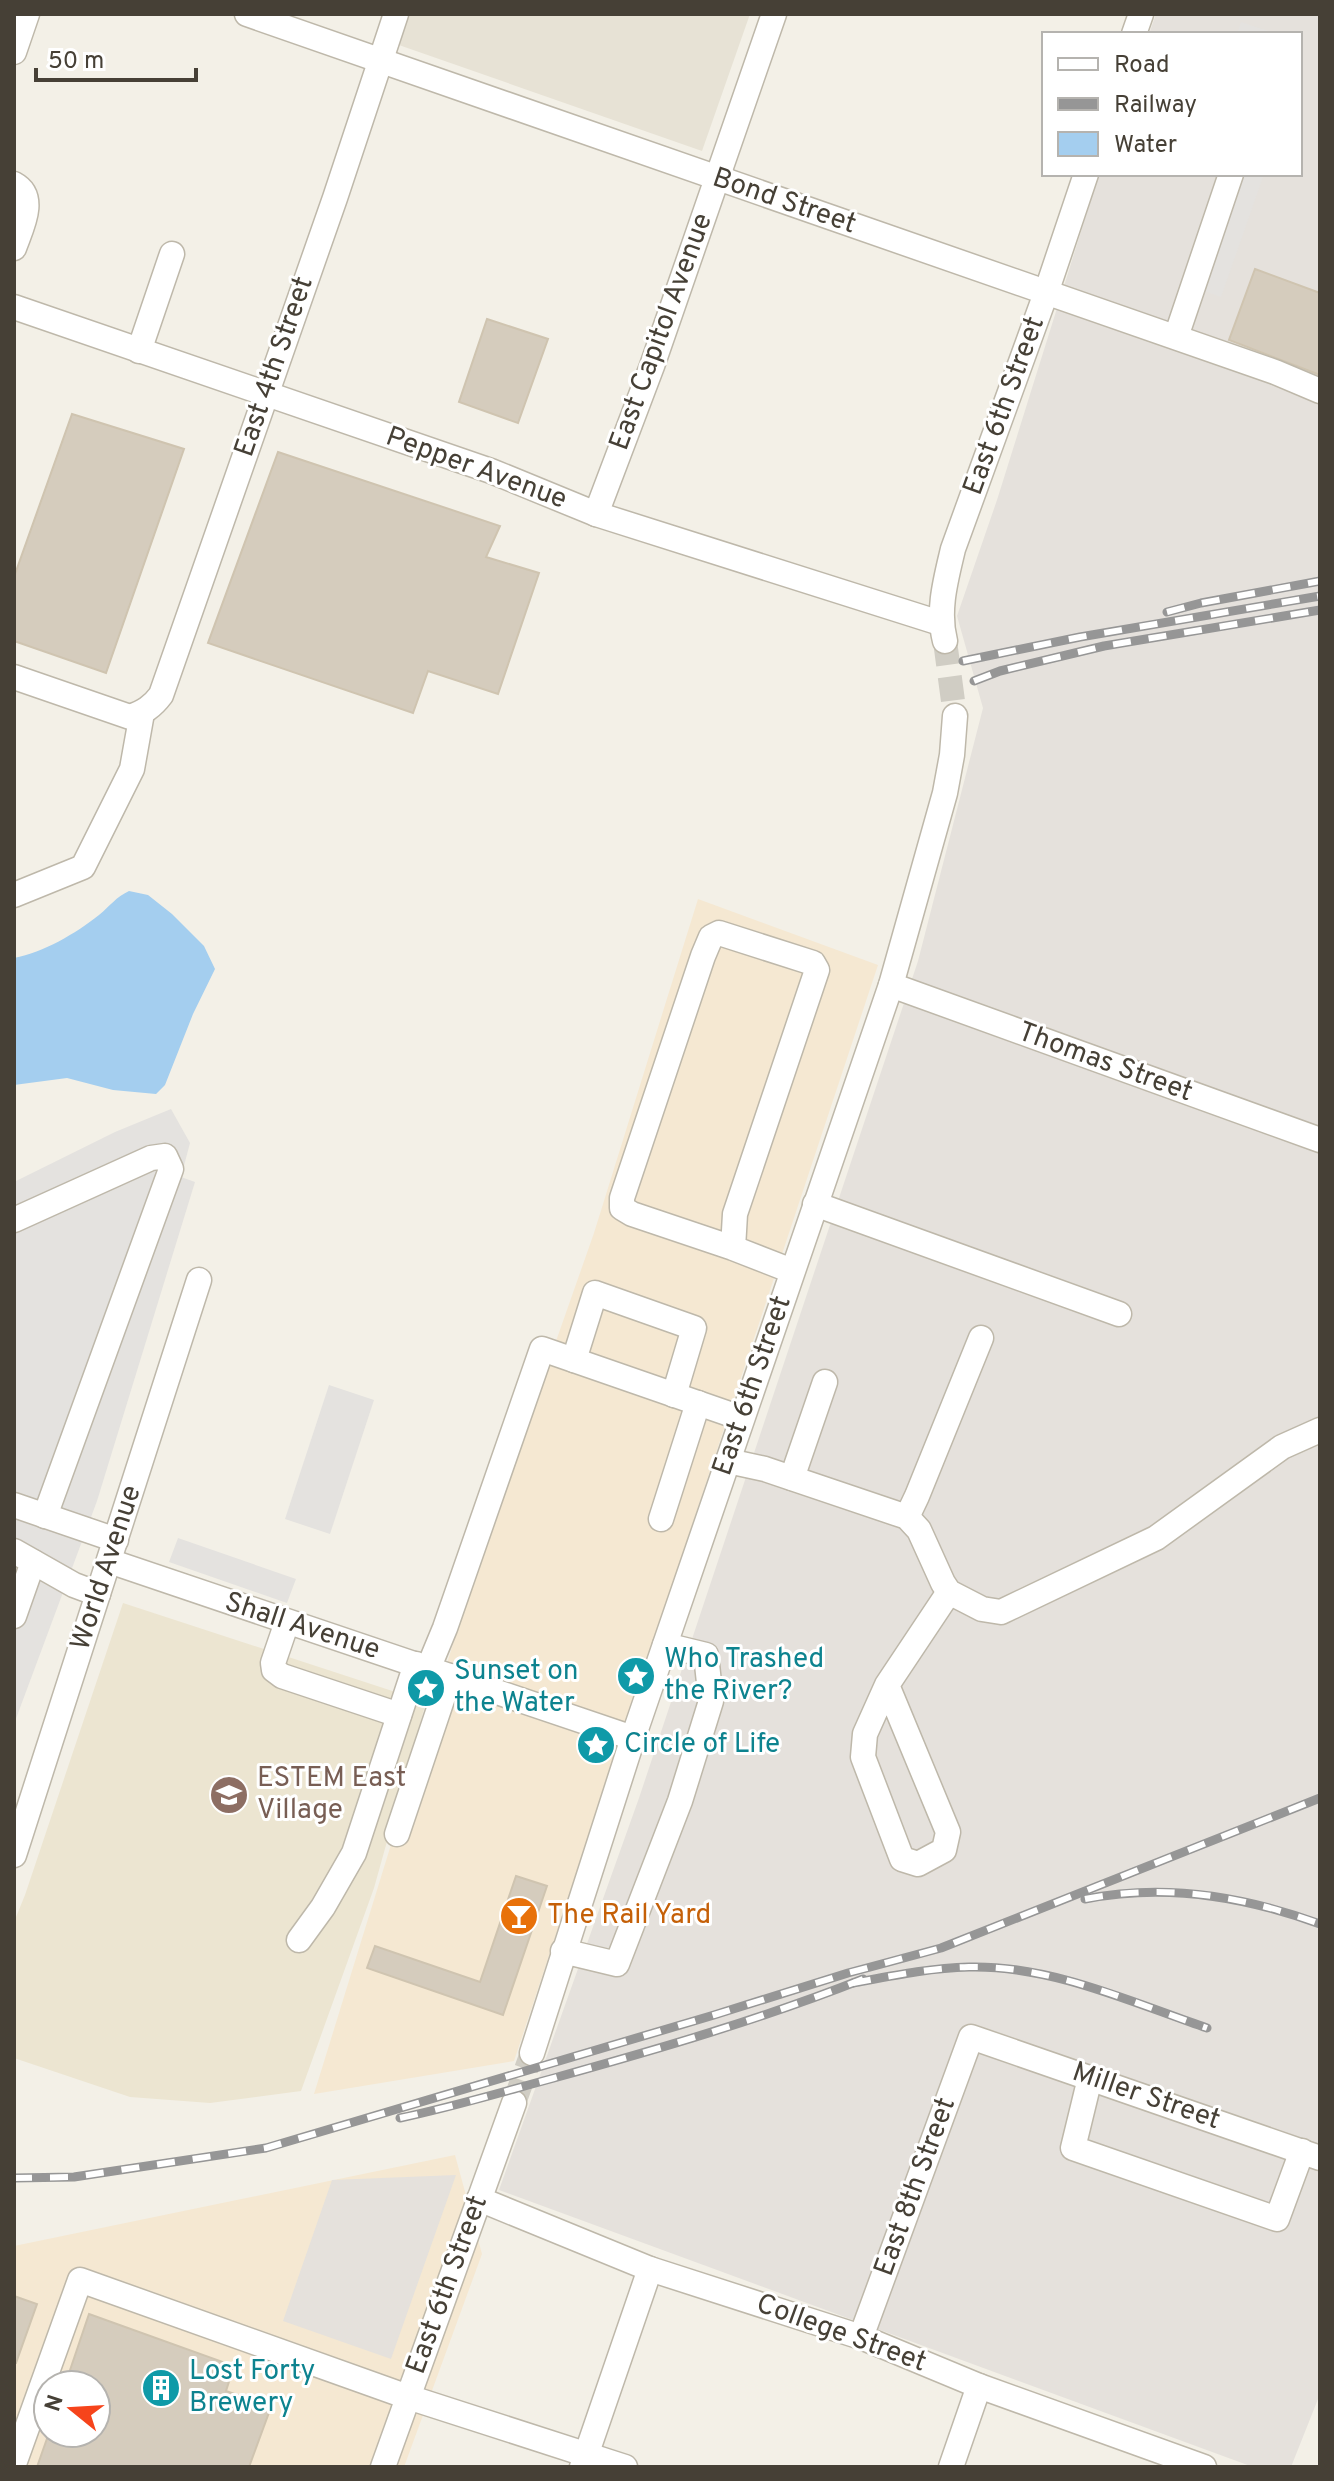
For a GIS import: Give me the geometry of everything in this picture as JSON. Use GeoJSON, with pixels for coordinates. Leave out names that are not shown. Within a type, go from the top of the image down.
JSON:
{"type":"FeatureCollection","features":[{"type":"Feature","properties":{"kind":"street"},"geometry":{"type":"LineString","coordinates":[[14,52],[27,14]]}},
{"type":"Feature","properties":{"kind":"street","name":"Bond Street"},"geometry":{"type":"LineString","coordinates":[[247,14],[1176,337],[1320,391]]}},
{"type":"Feature","properties":{"kind":"street","name":"East 4th Street"},"geometry":{"type":"LineString","coordinates":[[142,713],[161,695],[396,14]]}},
{"type":"Feature","properties":{"kind":"street","name":"East Capitol Avenue"},"geometry":{"type":"LineString","coordinates":[[596,514],[652,366],[774,14]]}},
{"type":"Feature","properties":{"kind":"street","name":"East 6th Street"},"geometry":{"type":"LineString","coordinates":[[943,632],[945,585],[953,549],[1085,176]]}},
{"type":"Feature","properties":{"kind":"street"},"geometry":{"type":"LineString","coordinates":[[1176,337],[1230,176]]}},
{"type":"Feature","properties":{"kind":"street"},"geometry":{"type":"LineString","coordinates":[[14,184],[22,188],[27,199],[14,248]]}},
{"type":"Feature","properties":{"kind":"street"},"geometry":{"type":"LineString","coordinates":[[139,351],[172,254]]}},
{"type":"Feature","properties":{"kind":"street","name":"Pepper Avenue"},"geometry":{"type":"LineString","coordinates":[[14,307],[491,471],[596,514],[943,632]]}},
{"type":"Feature","properties":{"kind":"street"},"geometry":{"type":"LineString","coordinates":[[14,677],[130,717],[142,713],[132,769],[83,867],[14,895]]}},
{"type":"Feature","properties":{"kind":"street","name":"East 6th Street"},"geometry":{"type":"LineString","coordinates":[[532,2053],[633,1738],[891,985],[945,793],[955,716]]}},
{"type":"Feature","properties":{"kind":"street"},"geometry":{"type":"LineString","coordinates":[[733,1248],[735,1214],[817,970],[813,963],[719,933],[711,937],[703,956],[622,1198],[622,1208],[792,1271]]}},
{"type":"Feature","properties":{"kind":"street","name":"Thomas Street"},"geometry":{"type":"LineString","coordinates":[[891,985],[1320,1140]]}},
{"type":"Feature","properties":{"kind":"street"},"geometry":{"type":"LineString","coordinates":[[14,1220],[151,1158],[165,1156],[171,1169],[45,1516]]}},
{"type":"Feature","properties":{"kind":"street"},"geometry":{"type":"LineString","coordinates":[[815,1204],[1119,1314]]}},
{"type":"Feature","properties":{"kind":"street","name":"World Avenue"},"geometry":{"type":"LineString","coordinates":[[14,1855],[199,1280]]}},
{"type":"Feature","properties":{"kind":"street"},"geometry":{"type":"LineString","coordinates":[[574,1360],[595,1293],[694,1328],[674,1395]]}},
{"type":"Feature","properties":{"kind":"street"},"geometry":{"type":"LineString","coordinates":[[907,1517],[981,1338]]}},
{"type":"Feature","properties":{"kind":"street"},"geometry":{"type":"LineString","coordinates":[[397,1834],[431,1670],[542,1349],[741,1418]]}},
{"type":"Feature","properties":{"kind":"street"},"geometry":{"type":"LineString","coordinates":[[792,1478],[825,1382]]}},
{"type":"Feature","properties":{"kind":"street"},"geometry":{"type":"LineString","coordinates":[[661,1519],[698,1403]]}},
{"type":"Feature","properties":{"kind":"street"},"geometry":{"type":"LineString","coordinates":[[728,1461],[765,1469],[907,1517],[919,1530],[949,1592],[982,1609],[1001,1612],[1156,1538],[1282,1447],[1320,1430]]}},
{"type":"Feature","properties":{"kind":"street","name":"Shall Avenue"},"geometry":{"type":"LineString","coordinates":[[14,1505],[287,1622],[633,1738]]}},
{"type":"Feature","properties":{"kind":"street"},"geometry":{"type":"LineString","coordinates":[[14,1616],[23,1556],[74,1585],[98,1594]]}},
{"type":"Feature","properties":{"kind":"street"},"geometry":{"type":"LineString","coordinates":[[887,1685],[948,1832],[944,1850],[918,1864],[902,1859],[863,1757],[865,1734],[887,1685],[949,1592]]}},
{"type":"Feature","properties":{"kind":"street"},"geometry":{"type":"LineString","coordinates":[[287,1622],[273,1663],[274,1670],[282,1676],[399,1715]]}},
{"type":"Feature","properties":{"kind":"street"},"geometry":{"type":"LineString","coordinates":[[563,1951],[617,1964],[680,1801],[711,1701],[706,1655],[665,1645]]}},
{"type":"Feature","properties":{"kind":"street"},"geometry":{"type":"LineString","coordinates":[[299,1940],[323,1907],[354,1853],[399,1715],[431,1670]]}},
{"type":"Feature","properties":{"kind":"street","name":"Miller Street"},"geometry":{"type":"LineString","coordinates":[[971,2037],[1311,2154]]}},
{"type":"Feature","properties":{"kind":"street","name":"East 8th Street"},"geometry":{"type":"LineString","coordinates":[[861,2337],[971,2037]]}},
{"type":"Feature","properties":{"kind":"street"},"geometry":{"type":"LineString","coordinates":[[1090,2078],[1073,2148],[1277,2219],[1311,2154]]}},
{"type":"Feature","properties":{"kind":"street","name":"East 6th Street"},"geometry":{"type":"LineString","coordinates":[[383,2467],[514,2103]]}},
{"type":"Feature","properties":{"kind":"street","name":"College Street"},"geometry":{"type":"LineString","coordinates":[[479,2199],[650,2269],[861,2337],[1136,2456],[1204,2467]]}},
{"type":"Feature","properties":{"kind":"street"},"geometry":{"type":"LineString","coordinates":[[584,2460],[650,2269]]}},
{"type":"Feature","properties":{"kind":"street"},"geometry":{"type":"LineString","coordinates":[[14,2464],[80,2280],[584,2460],[625,2467]]}},
{"type":"Feature","properties":{"kind":"street"},"geometry":{"type":"LineString","coordinates":[[951,2467],[979,2386]]}},
{"type":"Feature","properties":{"kind":"shaded area"},"geometry":{"type":"Polygon","coordinates":[[[407,14],[750,14],[702,151],[396,44],[407,14]]]}},
{"type":"Feature","properties":{"kind":"shaded area"},"geometry":{"type":"Polygon","coordinates":[[[1156,14],[1320,14],[1320,2394],[1291,2467],[1253,2467],[499,2190],[639,1798],[918,961],[983,708],[957,616],[997,500],[1098,176],[1302,176],[1302,32],[1150,32],[1156,14]]]}},
{"type":"Feature","properties":{"kind":"shaded area"},"geometry":{"type":"Polygon","coordinates":[[[1241,22],[1271,32],[1238,32],[1241,22]]]}},
{"type":"Feature","properties":{"kind":"shaded area"},"geometry":{"type":"Polygon","coordinates":[[[1219,176],[1263,176],[1221,297],[1182,283],[1219,176]]]}},
{"type":"Feature","properties":{"kind":"shaded area"},"geometry":{"type":"Polygon","coordinates":[[[698,899],[878,965],[514,2061],[314,2094],[478,1563],[594,1233],[698,899]]]}},
{"type":"Feature","properties":{"kind":"shaded area"},"geometry":{"type":"Polygon","coordinates":[[[171,1109],[190,1143],[181,1177],[195,1182],[97,1501],[14,1724],[14,1182],[115,1132],[171,1109]]]}},
{"type":"Feature","properties":{"kind":"shaded area"},"geometry":{"type":"Polygon","coordinates":[[[329,1385],[374,1400],[330,1534],[285,1519],[329,1385]]]}},
{"type":"Feature","properties":{"kind":"shaded area"},"geometry":{"type":"Polygon","coordinates":[[[178,1538],[296,1579],[287,1603],[169,1562],[178,1538]]]}},
{"type":"Feature","properties":{"kind":"shaded area","name":"ESTEM East Village"},"geometry":{"type":"Polygon","coordinates":[[[123,1603],[426,1702],[374,1888],[301,2091],[210,2103],[130,2097],[14,2058],[14,1922],[123,1603]]]}},
{"type":"Feature","properties":{"kind":"shaded area"},"geometry":{"type":"Polygon","coordinates":[[[455,2155],[482,2254],[404,2467],[14,2467],[14,2246],[455,2155]]]}},
{"type":"Feature","properties":{"kind":"shaded area"},"geometry":{"type":"Polygon","coordinates":[[[456,2175],[391,2359],[283,2321],[332,2180],[456,2175]]]}},
{"type":"Feature","properties":{"kind":"water"},"geometry":{"type":"Polygon","coordinates":[[[129,891],[148,895],[172,914],[204,946],[215,969],[165,1085],[156,1094],[113,1090],[67,1078],[14,1085],[14,958],[48,947],[69,935],[129,891]]]}},
{"type":"Feature","properties":{"kind":"building"},"geometry":{"type":"Polygon","coordinates":[[[1255,269],[1320,293],[1320,375],[1229,340],[1255,269]]]}},
{"type":"Feature","properties":{"kind":"building"},"geometry":{"type":"Polygon","coordinates":[[[487,319],[548,339],[518,423],[459,402],[487,319]]]}},
{"type":"Feature","properties":{"kind":"building"},"geometry":{"type":"Polygon","coordinates":[[[72,414],[184,449],[106,673],[14,641],[14,577],[72,414]]]}},
{"type":"Feature","properties":{"kind":"building"},"geometry":{"type":"Polygon","coordinates":[[[278,452],[500,526],[486,557],[539,573],[498,694],[428,671],[413,713],[208,643],[278,452]]]}},
{"type":"Feature","properties":{"kind":"building","name":"The Rail Yard"},"geometry":{"type":"Polygon","coordinates":[[[516,1876],[547,1886],[503,2015],[367,1968],[375,1946],[480,1982],[516,1876]]]}},
{"type":"Feature","properties":{"kind":"building"},"geometry":{"type":"Polygon","coordinates":[[[14,2296],[37,2304],[16,2363],[14,2363],[14,2296]]]}},
{"type":"Feature","properties":{"kind":"building","name":"Lost Forty Brewery"},"geometry":{"type":"Polygon","coordinates":[[[89,2314],[234,2366],[226,2391],[271,2407],[249,2467],[37,2467],[43,2449],[112,2449],[112,2369],[70,2369],[89,2314]]]}},
{"type":"Feature","properties":{"kind":"tunnel"},"geometry":{"type":"LineString","coordinates":[[945,641],[955,716]]}},
{"type":"Feature","properties":{"kind":"tunnel"},"geometry":{"type":"LineString","coordinates":[[514,2103],[532,2053]]}},
{"type":"Feature","properties":{"kind":"railway"},"geometry":{"type":"LineString","coordinates":[[1167,612],[1320,581]]}},
{"type":"Feature","properties":{"kind":"railway"},"geometry":{"type":"LineString","coordinates":[[963,661],[1080,637],[1320,596]]}},
{"type":"Feature","properties":{"kind":"railway"},"geometry":{"type":"LineString","coordinates":[[974,681],[1000,671],[1104,646],[1320,610]]}},
{"type":"Feature","properties":{"kind":"railway"},"geometry":{"type":"LineString","coordinates":[[14,2178],[74,2177],[266,2148],[848,1973],[941,1948],[1320,1798]]}},
{"type":"Feature","properties":{"kind":"railway"},"geometry":{"type":"LineString","coordinates":[[1085,1899],[1145,1892],[1204,1895],[1262,1906],[1320,1924]]}},
{"type":"Feature","properties":{"kind":"railway"},"geometry":{"type":"LineString","coordinates":[[853,1983],[939,1969],[1000,1968],[1090,1987],[1207,2028]]}},
{"type":"Feature","properties":{"kind":"railway"},"geometry":{"type":"LineString","coordinates":[[400,2118],[671,2044],[863,1979]]}},
{"type":"Feature","properties":{"kind":"place","name":"Who Trashed the River?"},"geometry":{"type":"Point","coordinates":[636,1676]}},
{"type":"Feature","properties":{"kind":"place","name":"Sunset on the Water"},"geometry":{"type":"Point","coordinates":[426,1688]}},
{"type":"Feature","properties":{"kind":"place","name":"Circle of Life"},"geometry":{"type":"Point","coordinates":[596,1745]}},
{"type":"Feature","properties":{"kind":"place","name":"ESTEM East Village"},"geometry":{"type":"Point","coordinates":[229,1795]}},
{"type":"Feature","properties":{"kind":"place","name":"The Rail Yard"},"geometry":{"type":"Point","coordinates":[519,1916]}},
{"type":"Feature","properties":{"kind":"place","name":"Lost Forty Brewery"},"geometry":{"type":"Point","coordinates":[161,2388]}}]}
